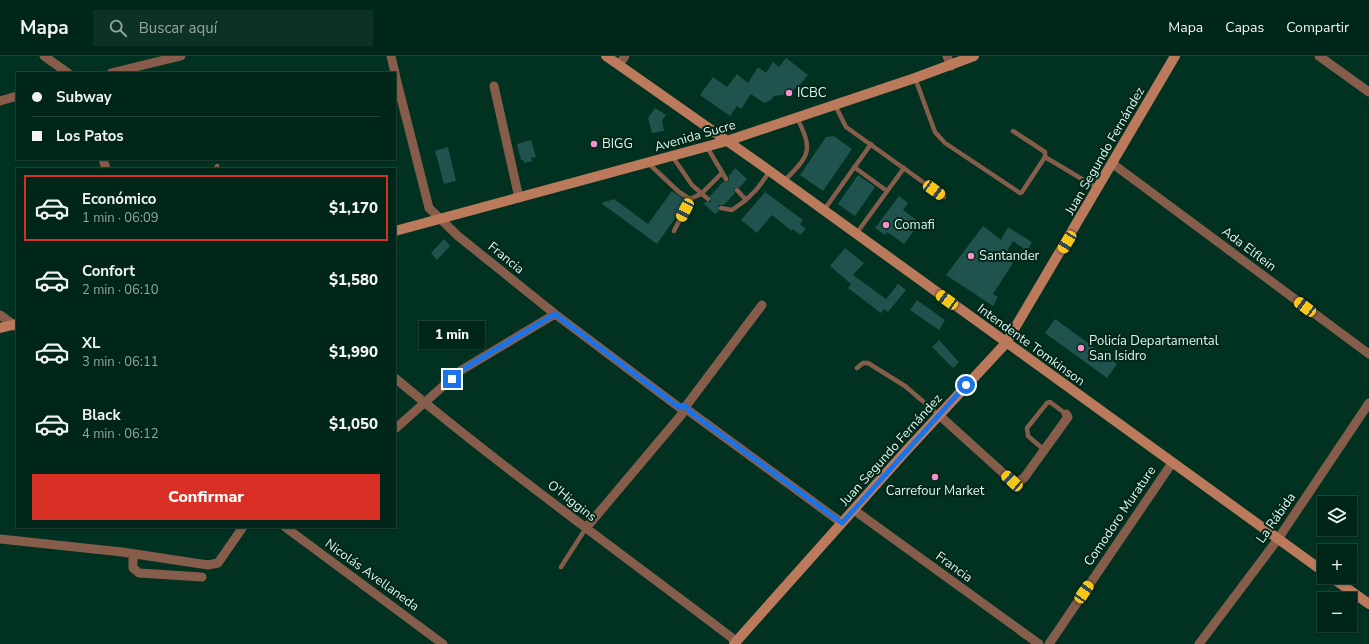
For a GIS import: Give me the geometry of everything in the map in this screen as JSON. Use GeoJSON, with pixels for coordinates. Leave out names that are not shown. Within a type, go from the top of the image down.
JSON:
{"type":"FeatureCollection","features":[{"type":"Feature","properties":{"kind":"main road","name":"Intendente Tomkinson"},"geometry":{"type":"LineString","coordinates":[[606,56],[784,181],[1317,567]]}},
{"type":"Feature","properties":{"kind":"main road","name":"Avenida Sucre"},"geometry":{"type":"LineString","coordinates":[[396,231],[727,142],[951,66],[974,56]]}},
{"type":"Feature","properties":{"kind":"main road","name":"Juan Segundo Fernández"},"geometry":{"type":"LineString","coordinates":[[735,643],[939,415],[1006,343],[1175,56]]}},
{"type":"Feature","properties":{"kind":"main road"},"geometry":{"type":"LineString","coordinates":[[0,328],[16,326]]}},
{"type":"Feature","properties":{"kind":"main road"},"geometry":{"type":"LineString","coordinates":[[1341,584],[1369,604]]}},
{"type":"Feature","properties":{"kind":"street"},"geometry":{"type":"LineString","coordinates":[[44,56],[67,72]]}},
{"type":"Feature","properties":{"kind":"street"},"geometry":{"type":"LineString","coordinates":[[115,72],[181,56]]}},
{"type":"Feature","properties":{"kind":"street","name":"Francia"},"geometry":{"type":"LineString","coordinates":[[390,56],[395,72]]}},
{"type":"Feature","properties":{"kind":"street"},"geometry":{"type":"LineString","coordinates":[[619,65],[625,56]]}},
{"type":"Feature","properties":{"kind":"street"},"geometry":{"type":"LineString","coordinates":[[947,56],[951,66]]}},
{"type":"Feature","properties":{"kind":"street"},"geometry":{"type":"LineString","coordinates":[[1319,56],[1369,92]]}},
{"type":"Feature","properties":{"kind":"street","name":"Francia"},"geometry":{"type":"LineString","coordinates":[[396,77],[429,208],[440,219],[555,314],[684,410],[842,523]]}},
{"type":"Feature","properties":{"kind":"street"},"geometry":{"type":"LineString","coordinates":[[494,86],[519,198]]}},
{"type":"Feature","properties":{"kind":"street"},"geometry":{"type":"LineString","coordinates":[[0,101],[16,96]]}},
{"type":"Feature","properties":{"kind":"street","name":"Ada Elflein"},"geometry":{"type":"LineString","coordinates":[[1112,164],[1369,354]]}},
{"type":"Feature","properties":{"kind":"street"},"geometry":{"type":"LineString","coordinates":[[586,528],[684,410],[762,305]]}},
{"type":"Feature","properties":{"kind":"street"},"geometry":{"type":"LineString","coordinates":[[396,428],[460,371],[555,314]]}},
{"type":"Feature","properties":{"kind":"street"},"geometry":{"type":"LineString","coordinates":[[0,315],[16,326]]}},
{"type":"Feature","properties":{"kind":"street","name":"O'Higgins"},"geometry":{"type":"LineString","coordinates":[[396,379],[425,403],[735,643]]}},
{"type":"Feature","properties":{"kind":"street","name":"La Rábida"},"geometry":{"type":"LineString","coordinates":[[1199,644],[1278,539],[1369,403]]}},
{"type":"Feature","properties":{"kind":"street"},"geometry":{"type":"LineString","coordinates":[[939,415],[1012,481],[1017,482],[1024,478],[1068,417],[1066,414]]}},
{"type":"Feature","properties":{"kind":"street","name":"Comodoro Murature"},"geometry":{"type":"LineString","coordinates":[[1049,644],[1172,463]]}},
{"type":"Feature","properties":{"kind":"street","name":"Francia"},"geometry":{"type":"LineString","coordinates":[[854,510],[1039,644]]}},
{"type":"Feature","properties":{"kind":"street"},"geometry":{"type":"LineString","coordinates":[[0,539],[133,554],[213,565],[218,563],[242,528]]}},
{"type":"Feature","properties":{"kind":"street","name":"Nicolás Avellaneda"},"geometry":{"type":"LineString","coordinates":[[286,528],[443,644]]}},
{"type":"Feature","properties":{"kind":"street"},"geometry":{"type":"LineString","coordinates":[[133,554],[133,568],[139,573],[202,576]]}},
{"type":"Feature","properties":{"kind":"lane"},"geometry":{"type":"LineString","coordinates":[[915,78],[935,132],[945,143],[1020,193],[1045,157]]}},
{"type":"Feature","properties":{"kind":"lane"},"geometry":{"type":"LineString","coordinates":[[835,106],[846,127],[944,197]]}},
{"type":"Feature","properties":{"kind":"lane"},"geometry":{"type":"LineString","coordinates":[[784,181],[806,155],[809,146],[797,118]]}},
{"type":"Feature","properties":{"kind":"lane"},"geometry":{"type":"LineString","coordinates":[[1014,131],[1044,152],[1045,157],[1098,188]]}},
{"type":"Feature","properties":{"kind":"lane"},"geometry":{"type":"LineString","coordinates":[[824,210],[871,144]]}},
{"type":"Feature","properties":{"kind":"lane"},"geometry":{"type":"LineString","coordinates":[[707,147],[726,179]]}},
{"type":"Feature","properties":{"kind":"lane"},"geometry":{"type":"LineString","coordinates":[[672,156],[701,194],[708,199]]}},
{"type":"Feature","properties":{"kind":"lane"},"geometry":{"type":"LineString","coordinates":[[648,163],[679,192],[690,199]]}},
{"type":"Feature","properties":{"kind":"lane"},"geometry":{"type":"LineString","coordinates":[[854,167],[887,191]]}},
{"type":"Feature","properties":{"kind":"lane"},"geometry":{"type":"LineString","coordinates":[[856,234],[904,168]]}},
{"type":"Feature","properties":{"kind":"lane"},"geometry":{"type":"LineString","coordinates":[[721,208],[732,210],[746,200],[757,190],[770,171]]}},
{"type":"Feature","properties":{"kind":"lane"},"geometry":{"type":"LineString","coordinates":[[674,231],[690,199],[701,194],[722,173]]}},
{"type":"Feature","properties":{"kind":"lane"},"geometry":{"type":"LineString","coordinates":[[737,190],[746,200]]}},
{"type":"Feature","properties":{"kind":"lane"},"geometry":{"type":"LineString","coordinates":[[857,368],[863,363],[868,362],[905,386],[939,415]]}},
{"type":"Feature","properties":{"kind":"lane"},"geometry":{"type":"LineString","coordinates":[[1044,449],[1028,436],[1027,428],[1047,403],[1050,402],[1066,414]]}},
{"type":"Feature","properties":{"kind":"lane"},"geometry":{"type":"LineString","coordinates":[[561,567],[586,528]]}},
{"type":"Feature","properties":{"kind":"building"},"geometry":{"type":"Polygon","coordinates":[[[786,58],[808,75],[798,87],[783,95],[774,96],[771,100],[764,103],[751,94],[741,109],[737,106],[730,116],[700,95],[713,77],[727,87],[737,74],[748,83],[758,67],[766,73],[773,62],[779,67],[786,58]]]}},
{"type":"Feature","properties":{"kind":"building"},"geometry":{"type":"Polygon","coordinates":[[[655,108],[666,115],[662,120],[664,131],[652,133],[648,118],[655,108]]]}},
{"type":"Feature","properties":{"kind":"building"},"geometry":{"type":"Polygon","coordinates":[[[834,136],[852,149],[823,191],[800,175],[826,137],[834,136]]]}},
{"type":"Feature","properties":{"kind":"building"},"geometry":{"type":"Polygon","coordinates":[[[531,140],[536,157],[531,158],[532,161],[524,163],[523,160],[521,160],[517,144],[531,140]]]}},
{"type":"Feature","properties":{"kind":"building"},"geometry":{"type":"Polygon","coordinates":[[[448,147],[456,181],[444,184],[435,151],[448,147]]]}},
{"type":"Feature","properties":{"kind":"building"},"geometry":{"type":"Polygon","coordinates":[[[735,168],[747,179],[740,187],[734,188],[735,193],[724,205],[718,205],[719,211],[715,214],[704,204],[705,202],[711,202],[710,196],[723,182],[729,181],[729,176],[735,168]]]}},
{"type":"Feature","properties":{"kind":"building"},"geometry":{"type":"Polygon","coordinates":[[[858,175],[875,187],[855,216],[838,204],[858,175]]]}},
{"type":"Feature","properties":{"kind":"building"},"geometry":{"type":"Polygon","coordinates":[[[672,191],[685,200],[678,214],[657,244],[601,203],[614,199],[648,224],[672,191]]]}},
{"type":"Feature","properties":{"kind":"building"},"geometry":{"type":"Polygon","coordinates":[[[765,192],[803,220],[800,224],[806,229],[800,235],[793,229],[792,231],[772,215],[757,233],[741,220],[765,192]]]}},
{"type":"Feature","properties":{"kind":"building"},"geometry":{"type":"Polygon","coordinates":[[[899,196],[908,203],[903,210],[920,223],[904,244],[887,232],[885,235],[875,228],[899,196]]]}},
{"type":"Feature","properties":{"kind":"building"},"geometry":{"type":"Polygon","coordinates":[[[983,226],[1001,240],[1008,227],[1032,242],[1027,251],[1013,241],[1004,256],[1013,263],[993,294],[998,297],[993,306],[946,275],[983,226]]]}},
{"type":"Feature","properties":{"kind":"building"},"geometry":{"type":"Polygon","coordinates":[[[444,239],[450,246],[437,260],[431,253],[444,239]]]}},
{"type":"Feature","properties":{"kind":"building"},"geometry":{"type":"Polygon","coordinates":[[[845,248],[864,263],[853,275],[886,299],[898,284],[906,290],[888,312],[884,309],[881,313],[848,288],[851,284],[830,266],[845,248]]]}},
{"type":"Feature","properties":{"kind":"building"},"geometry":{"type":"Polygon","coordinates":[[[917,300],[945,320],[939,330],[910,310],[917,300]]]}},
{"type":"Feature","properties":{"kind":"building","name":"Policía Departamental San Isidro"},"geometry":{"type":"Polygon","coordinates":[[[1055,319],[1117,364],[1107,378],[1045,333],[1055,319]]]}},
{"type":"Feature","properties":{"kind":"building"},"geometry":{"type":"Polygon","coordinates":[[[939,340],[959,362],[953,368],[932,347],[939,340]]]}},
{"type":"Feature","properties":{"kind":"place","name":"ICBC"},"geometry":{"type":"Point","coordinates":[789,93]}},
{"type":"Feature","properties":{"kind":"place","name":"BIGG"},"geometry":{"type":"Point","coordinates":[594,144]}},
{"type":"Feature","properties":{"kind":"place","name":"Comafi"},"geometry":{"type":"Point","coordinates":[886,225]}},
{"type":"Feature","properties":{"kind":"place","name":"Santander"},"geometry":{"type":"Point","coordinates":[971,256]}},
{"type":"Feature","properties":{"kind":"place","name":"Policía Departamental San Isidro"},"geometry":{"type":"Point","coordinates":[1081,348]}},
{"type":"Feature","properties":{"kind":"place","name":"Carrefour Market"},"geometry":{"type":"Point","coordinates":[935,477]}},
{"type":"Feature","properties":{"kind":"route"},"geometry":{"type":"LineString","coordinates":[[452,379],[460,371],[555,314],[680,408],[683,405],[689,408],[689,411],[842,523],[966,385]]}}]}
